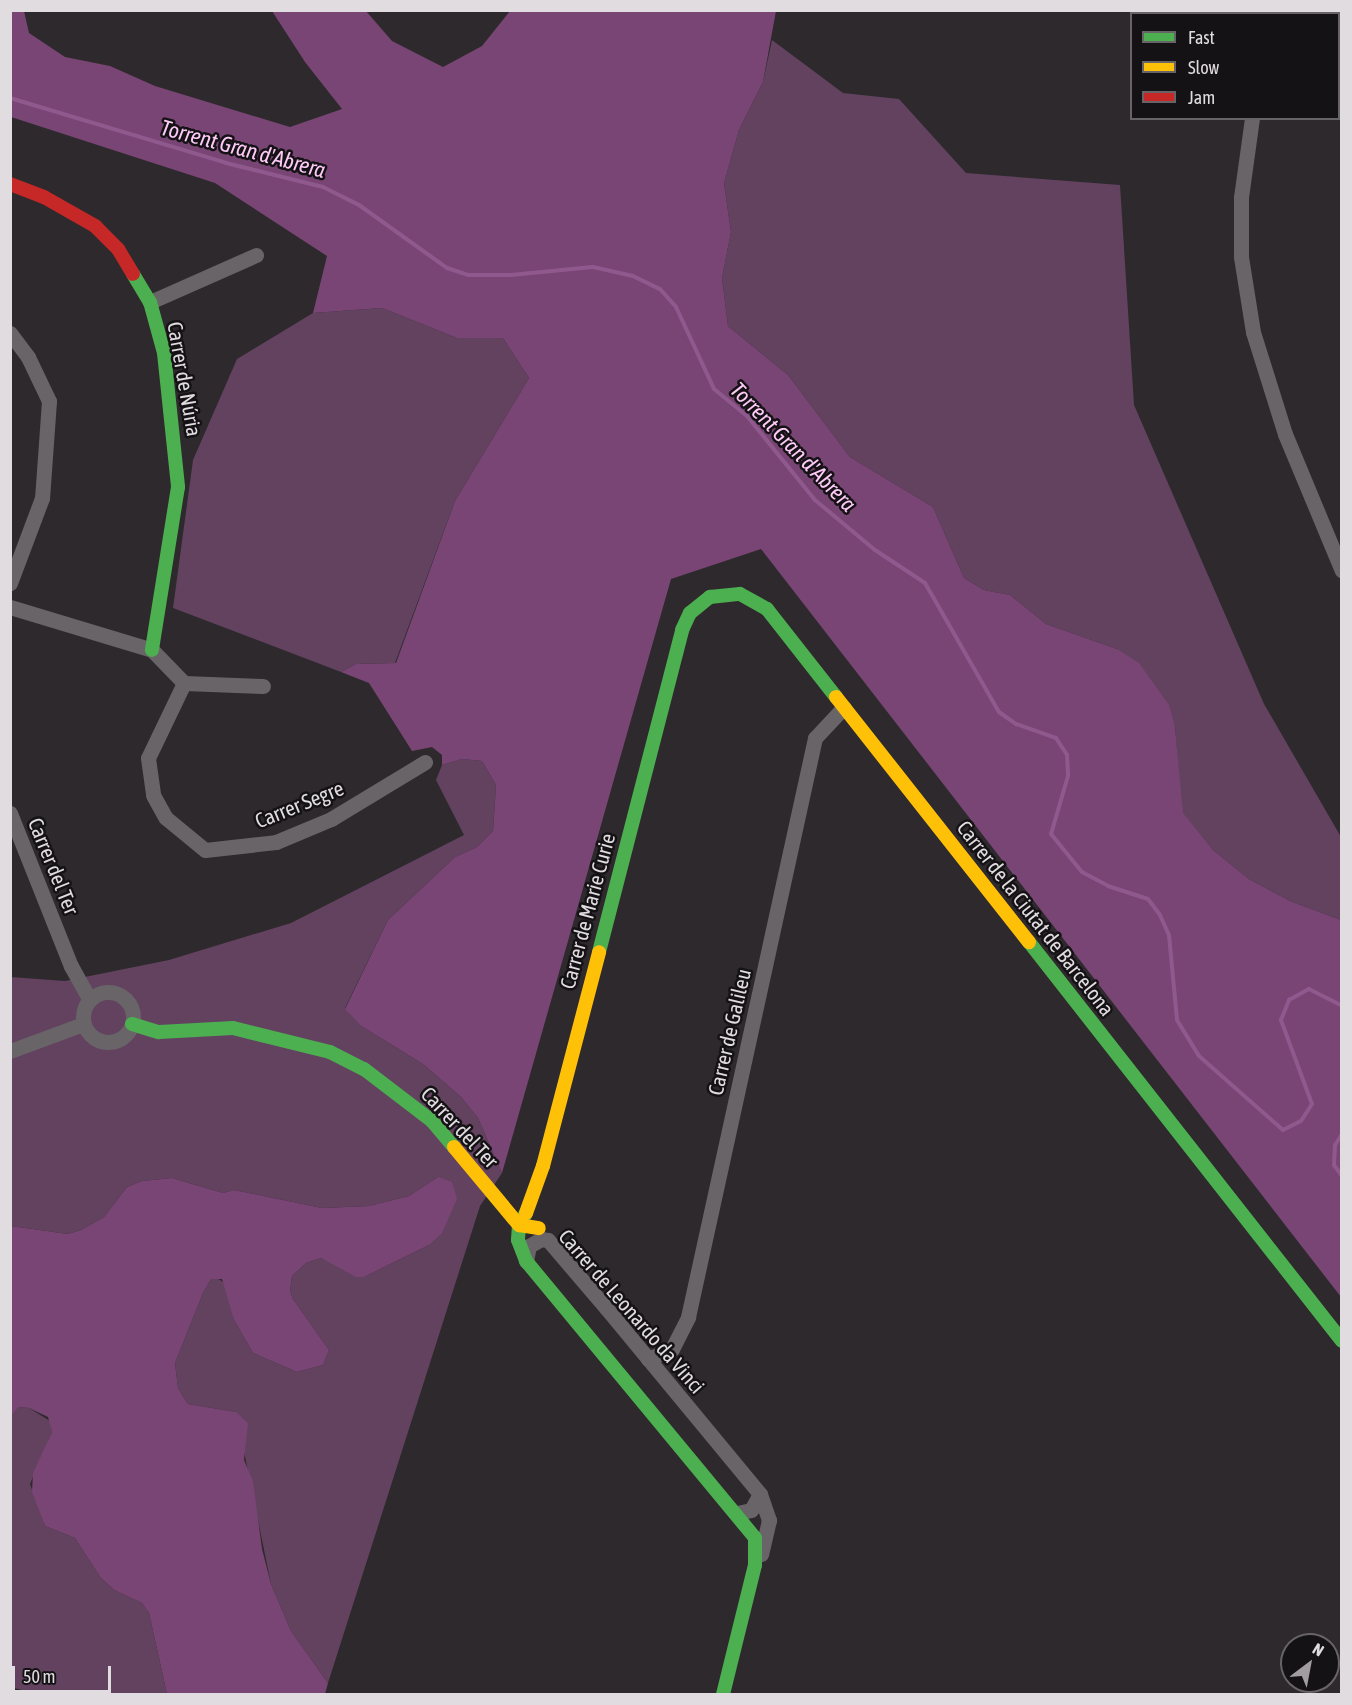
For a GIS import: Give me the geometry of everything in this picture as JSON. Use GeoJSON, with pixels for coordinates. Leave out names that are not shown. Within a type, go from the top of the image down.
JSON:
{"type":"FeatureCollection","features":[{"type":"Feature","properties":{"kind":"street"},"geometry":{"type":"LineString","coordinates":[[1252,120],[1241,197],[1241,257],[1253,332],[1285,434],[1341,571]]}},
{"type":"Feature","properties":{"kind":"street","name":"Carrer de Núria"},"geometry":{"type":"LineString","coordinates":[[10,184],[44,197],[95,226],[118,249],[150,302],[164,353],[174,420],[178,488],[152,650]]}},
{"type":"Feature","properties":{"kind":"street"},"geometry":{"type":"LineString","coordinates":[[150,302],[256,255]]}},
{"type":"Feature","properties":{"kind":"street"},"geometry":{"type":"LineString","coordinates":[[10,333],[28,357],[49,401],[42,498],[10,583]]}},
{"type":"Feature","properties":{"kind":"street","name":"Carrer de la Ciutat de Barcelona"},"geometry":{"type":"LineString","coordinates":[[680,635],[690,613],[710,597],[734,592],[751,597],[767,609],[1341,1341]]}},
{"type":"Feature","properties":{"kind":"street"},"geometry":{"type":"LineString","coordinates":[[10,607],[152,650],[184,683],[263,686]]}},
{"type":"Feature","properties":{"kind":"street","name":"Carrer de Marie Curie"},"geometry":{"type":"LineString","coordinates":[[519,1225],[534,1198],[680,635]]}},
{"type":"Feature","properties":{"kind":"street","name":"Carrer Segre"},"geometry":{"type":"LineString","coordinates":[[184,683],[148,758],[153,795],[166,818],[205,850],[276,842],[331,819],[425,762]]}},
{"type":"Feature","properties":{"kind":"street","name":"Carrer de Galileu"},"geometry":{"type":"LineString","coordinates":[[648,1359],[672,1349],[688,1317],[815,738],[844,707]]}},
{"type":"Feature","properties":{"kind":"street","name":"Carrer del Ter"},"geometry":{"type":"LineString","coordinates":[[10,813],[60,937],[89,999]]}},
{"type":"Feature","properties":{"kind":"street"},"geometry":{"type":"LineString","coordinates":[[104,991],[120,994],[132,1007],[132,1024],[123,1037],[107,1042],[92,1037],[83,1024],[83,1011],[89,999],[104,991]]}},
{"type":"Feature","properties":{"kind":"street"},"geometry":{"type":"LineString","coordinates":[[10,1051],[83,1024]]}},
{"type":"Feature","properties":{"kind":"street","name":"Carrer del Ter"},"geometry":{"type":"LineString","coordinates":[[132,1024],[159,1032],[233,1028],[259,1032],[330,1052],[364,1069],[432,1121],[519,1225]]}},
{"type":"Feature","properties":{"kind":"street","name":"Carrer de Marie Curie"},"geometry":{"type":"LineString","coordinates":[[534,1198],[544,1234]]}},
{"type":"Feature","properties":{"kind":"street"},"geometry":{"type":"LineString","coordinates":[[544,1234],[519,1225],[518,1240],[526,1261],[738,1513],[755,1538],[755,1565],[723,1695]]}},
{"type":"Feature","properties":{"kind":"street","name":"Carrer de Leonardo da Vinci"},"geometry":{"type":"LineString","coordinates":[[526,1261],[529,1246],[541,1239],[544,1234],[760,1494],[769,1520],[755,1565]]}},
{"type":"Feature","properties":{"kind":"street"},"geometry":{"type":"LineString","coordinates":[[738,1513],[751,1510],[760,1494]]}},
{"type":"Feature","properties":{"kind":"shaded area"},"geometry":{"type":"Polygon","coordinates":[[[11,10],[24,11],[29,33],[65,57],[110,66],[155,86],[290,127],[342,109],[305,62],[272,11],[366,11],[392,41],[443,67],[482,46],[510,11],[776,11],[763,82],[739,130],[724,183],[731,232],[722,278],[728,326],[788,375],[850,457],[933,507],[964,578],[984,590],[1010,595],[1046,624],[1117,649],[1139,663],[1169,705],[1175,727],[1183,813],[1213,850],[1249,879],[1290,901],[1341,920],[1341,1297],[761,549],[671,579],[502,1173],[478,1118],[461,1097],[423,1064],[361,1026],[345,1009],[388,920],[455,857],[477,847],[493,831],[496,785],[482,761],[462,759],[442,765],[442,755],[432,747],[412,751],[369,683],[341,672],[356,664],[396,663],[455,501],[529,378],[503,338],[457,338],[382,308],[313,313],[327,256],[215,183],[11,117],[11,10]]]}},
{"type":"Feature","properties":{"kind":"shaded area"},"geometry":{"type":"Polygon","coordinates":[[[772,40],[843,93],[899,99],[966,173],[1120,185],[1134,405],[1264,704],[1341,837],[1341,920],[1290,901],[1249,879],[1213,850],[1182,813],[1175,727],[1117,649],[1046,624],[1010,595],[984,590],[964,578],[933,507],[850,457],[788,375],[728,326],[722,278],[731,232],[724,183],[739,130],[763,82],[772,40]]]}},
{"type":"Feature","properties":{"kind":"shaded area"},"geometry":{"type":"Polygon","coordinates":[[[382,308],[457,338],[503,338],[529,378],[455,501],[395,663],[356,664],[341,672],[173,608],[193,460],[237,359],[313,313],[382,308]]]}},
{"type":"Feature","properties":{"kind":"shaded area"},"geometry":{"type":"Polygon","coordinates":[[[462,759],[482,761],[496,785],[493,831],[477,847],[455,857],[388,920],[345,1008],[361,1026],[423,1064],[461,1097],[478,1118],[502,1173],[480,1206],[328,1683],[291,1631],[271,1584],[236,1412],[188,1404],[178,1388],[175,1363],[203,1293],[211,1279],[217,1278],[226,1284],[234,1320],[253,1353],[297,1372],[323,1365],[329,1350],[293,1299],[290,1291],[292,1276],[306,1263],[321,1258],[364,1277],[429,1245],[438,1177],[409,1196],[369,1206],[322,1208],[234,1190],[223,1193],[172,1178],[142,1181],[127,1187],[104,1217],[81,1230],[68,1234],[11,1226],[10,977],[65,981],[169,960],[291,923],[464,835],[436,780],[442,765],[462,759]]]}},
{"type":"Feature","properties":{"kind":"shaded area"},"geometry":{"type":"Polygon","coordinates":[[[438,1177],[452,1182],[457,1199],[442,1233],[429,1245],[364,1277],[356,1277],[321,1258],[306,1263],[292,1276],[290,1291],[293,1299],[329,1350],[323,1365],[297,1372],[253,1353],[234,1320],[222,1279],[211,1279],[203,1293],[175,1363],[178,1388],[188,1404],[236,1412],[248,1423],[244,1460],[253,1481],[262,1549],[271,1584],[291,1631],[328,1683],[325,1694],[167,1694],[149,1613],[142,1603],[114,1590],[100,1577],[75,1538],[45,1526],[32,1492],[33,1473],[52,1432],[48,1417],[29,1408],[19,1407],[11,1415],[11,1226],[68,1234],[81,1230],[104,1217],[127,1187],[142,1181],[172,1178],[223,1193],[234,1190],[322,1208],[369,1206],[409,1196],[438,1177]]]}},
{"type":"Feature","properties":{"kind":"shaded area"},"geometry":{"type":"Polygon","coordinates":[[[19,1407],[29,1408],[50,1421],[52,1432],[30,1484],[45,1526],[75,1538],[100,1577],[114,1590],[142,1603],[149,1613],[167,1694],[36,1694],[11,1687],[10,1415],[19,1407]]]}},
{"type":"Feature","properties":{"kind":"waterway","name":"Torrent Gran d'Abrera"},"geometry":{"type":"LineString","coordinates":[[10,98],[226,163],[323,187],[359,205],[447,268],[468,275],[511,275],[593,267],[633,276],[660,289],[676,307],[714,389],[747,416],[815,500],[875,550],[925,583],[999,712],[1016,724],[1056,738],[1067,755],[1068,776],[1051,834],[1082,872],[1108,886],[1148,899],[1160,915],[1169,935],[1177,1020],[1199,1056],[1283,1130],[1301,1121],[1312,1104],[1281,1020],[1289,1000],[1309,989],[1342,1006]]}},
{"type":"Feature","properties":{"kind":"waterway","name":"Torrent Gran d'Abrera"},"geometry":{"type":"LineString","coordinates":[[1342,1134],[1335,1145],[1334,1165],[1342,1176]]}},
{"type":"Feature","properties":{"kind":"traffic: fast"},"geometry":{"type":"LineString","coordinates":[[133,274],[150,302],[164,353],[178,487],[152,650]]}},
{"type":"Feature","properties":{"kind":"traffic: fast"},"geometry":{"type":"LineString","coordinates":[[599,952],[682,630],[690,613],[710,597],[740,594],[767,609],[836,697]]}},
{"type":"Feature","properties":{"kind":"traffic: fast"},"geometry":{"type":"LineString","coordinates":[[1029,942],[1342,1341]]}},
{"type":"Feature","properties":{"kind":"traffic: fast"},"geometry":{"type":"LineString","coordinates":[[132,1024],[159,1032],[233,1028],[330,1052],[364,1069],[432,1121],[454,1147]]}},
{"type":"Feature","properties":{"kind":"traffic: fast"},"geometry":{"type":"LineString","coordinates":[[526,1213],[519,1225],[518,1240],[526,1261],[755,1538],[755,1565],[723,1694]]}},
{"type":"Feature","properties":{"kind":"traffic: slow"},"geometry":{"type":"LineString","coordinates":[[836,697],[1029,942]]}},
{"type":"Feature","properties":{"kind":"traffic: slow"},"geometry":{"type":"LineString","coordinates":[[526,1213],[543,1166],[599,952]]}},
{"type":"Feature","properties":{"kind":"traffic: slow"},"geometry":{"type":"LineString","coordinates":[[454,1147],[519,1225],[539,1228]]}},
{"type":"Feature","properties":{"kind":"traffic: jam"},"geometry":{"type":"LineString","coordinates":[[10,184],[44,197],[95,226],[118,249],[133,274]]}}]}
